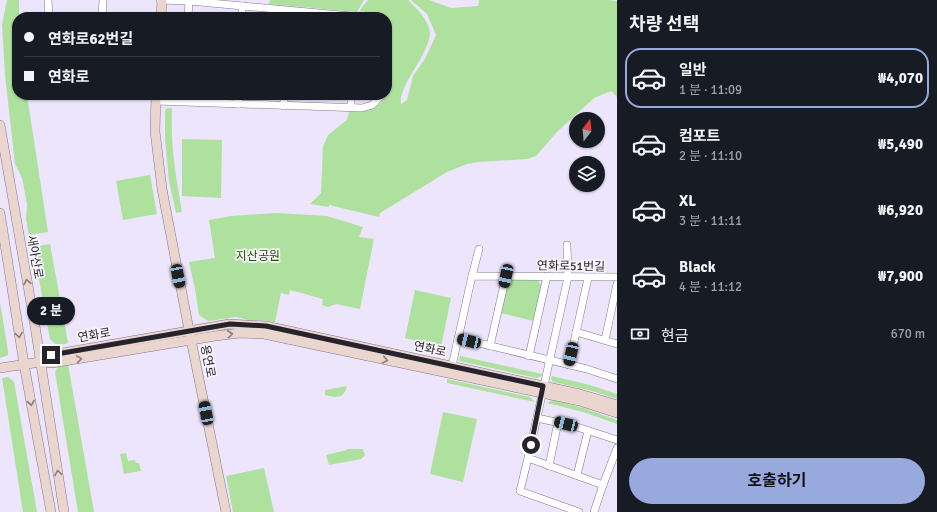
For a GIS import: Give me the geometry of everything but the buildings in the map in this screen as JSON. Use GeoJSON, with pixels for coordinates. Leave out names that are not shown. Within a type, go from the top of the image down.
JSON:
{"type":"FeatureCollection","features":[{"type":"Feature","properties":{"kind":"street"},"geometry":{"type":"LineString","coordinates":[[48,0],[49,12]]}},
{"type":"Feature","properties":{"kind":"street"},"geometry":{"type":"LineString","coordinates":[[102,12],[103,0]]}},
{"type":"Feature","properties":{"kind":"street"},"geometry":{"type":"LineString","coordinates":[[161,12],[161,0],[242,6],[276,12]]}},
{"type":"Feature","properties":{"kind":"street"},"geometry":{"type":"LineString","coordinates":[[188,12],[189,1]]}},
{"type":"Feature","properties":{"kind":"street"},"geometry":{"type":"LineString","coordinates":[[242,6],[242,12]]}},
{"type":"Feature","properties":{"kind":"street","name":"용연로"},"geometry":{"type":"LineString","coordinates":[[156,100],[155,131],[162,189],[226,512]]}},
{"type":"Feature","properties":{"kind":"street"},"geometry":{"type":"LineString","coordinates":[[203,100],[238,104],[362,108],[372,106],[377,100]]}},
{"type":"Feature","properties":{"kind":"street"},"geometry":{"type":"LineString","coordinates":[[284,100],[284,106]]}},
{"type":"Feature","properties":{"kind":"street"},"geometry":{"type":"LineString","coordinates":[[351,100],[351,107]]}},
{"type":"Feature","properties":{"kind":"street","name":"새아산로"},"geometry":{"type":"LineString","coordinates":[[0,125],[64,512]]}},
{"type":"Feature","properties":{"kind":"street"},"geometry":{"type":"LineString","coordinates":[[0,213],[24,364],[51,512]]}},
{"type":"Feature","properties":{"kind":"street"},"geometry":{"type":"LineString","coordinates":[[567,245],[568,277],[520,491],[578,512]]}},
{"type":"Feature","properties":{"kind":"street"},"geometry":{"type":"LineString","coordinates":[[452,366],[479,249]]}},
{"type":"Feature","properties":{"kind":"street","name":"연화로51번길"},"geometry":{"type":"LineString","coordinates":[[472,276],[617,277]]}},
{"type":"Feature","properties":{"kind":"street"},"geometry":{"type":"LineString","coordinates":[[490,346],[506,276]]}},
{"type":"Feature","properties":{"kind":"street"},"geometry":{"type":"LineString","coordinates":[[529,356],[546,276]]}},
{"type":"Feature","properties":{"kind":"street"},"geometry":{"type":"LineString","coordinates":[[569,365],[588,278]]}},
{"type":"Feature","properties":{"kind":"street"},"geometry":{"type":"LineString","coordinates":[[605,340],[614,312],[617,284]]}},
{"type":"Feature","properties":{"kind":"street","name":"연화로"},"geometry":{"type":"LineString","coordinates":[[40,362],[51,355],[189,330],[230,324],[266,326],[452,366],[543,389],[617,413]]}},
{"type":"Feature","properties":{"kind":"street"},"geometry":{"type":"LineString","coordinates":[[576,332],[617,344]]}},
{"type":"Feature","properties":{"kind":"street","name":"연화로"},"geometry":{"type":"LineString","coordinates":[[40,362],[52,363],[240,333],[264,334],[543,389],[580,394],[617,405]]}},
{"type":"Feature","properties":{"kind":"street"},"geometry":{"type":"LineString","coordinates":[[458,338],[569,365],[617,379]]}},
{"type":"Feature","properties":{"kind":"street"},"geometry":{"type":"LineString","coordinates":[[0,368],[40,362]]}},
{"type":"Feature","properties":{"kind":"street"},"geometry":{"type":"LineString","coordinates":[[537,418],[558,422],[617,440]]}},
{"type":"Feature","properties":{"kind":"street"},"geometry":{"type":"LineString","coordinates":[[549,466],[558,422]]}},
{"type":"Feature","properties":{"kind":"street"},"geometry":{"type":"LineString","coordinates":[[576,475],[588,431]]}},
{"type":"Feature","properties":{"kind":"street"},"geometry":{"type":"LineString","coordinates":[[594,512],[617,448]]}},
{"type":"Feature","properties":{"kind":"street"},"geometry":{"type":"LineString","coordinates":[[528,458],[603,485]]}},
{"type":"Feature","properties":{"kind":"green space"},"geometry":{"type":"Polygon","coordinates":[[[7,0],[19,0],[19,12],[12,12],[12,100],[28,100],[48,232],[29,235],[26,219],[27,204],[22,178],[15,164],[5,75],[2,24],[7,0]]]}},
{"type":"Feature","properties":{"kind":"green space"},"geometry":{"type":"Polygon","coordinates":[[[270,0],[364,0],[357,12],[269,4],[270,0]]]}},
{"type":"Feature","properties":{"kind":"green space"},"geometry":{"type":"Polygon","coordinates":[[[368,0],[408,0],[422,15],[429,28],[430,33],[427,45],[406,84],[401,96],[401,104],[407,100],[413,76],[425,59],[436,35],[427,14],[411,0],[429,0],[451,8],[478,6],[479,0],[617,1],[617,97],[611,91],[594,98],[579,112],[569,112],[569,121],[536,156],[527,159],[467,164],[447,172],[380,213],[379,217],[329,205],[329,207],[310,204],[321,193],[323,146],[328,135],[347,120],[349,112],[370,110],[375,108],[384,100],[392,100],[392,12],[360,11],[368,0]]]}},
{"type":"Feature","properties":{"kind":"green space"},"geometry":{"type":"Polygon","coordinates":[[[167,108],[172,108],[173,147],[182,212],[176,213],[169,181],[165,139],[165,111],[167,108]]]}},
{"type":"Feature","properties":{"kind":"green space"},"geometry":{"type":"Polygon","coordinates":[[[182,139],[222,140],[221,198],[182,196],[182,139]]]}},
{"type":"Feature","properties":{"kind":"green space"},"geometry":{"type":"Polygon","coordinates":[[[150,175],[157,214],[123,220],[116,181],[150,175]]]}},
{"type":"Feature","properties":{"kind":"green space","name":"지산공원"},"geometry":{"type":"Polygon","coordinates":[[[276,213],[327,216],[363,227],[359,237],[374,239],[360,309],[336,304],[328,307],[322,305],[323,299],[290,290],[289,295],[281,293],[275,322],[248,320],[236,317],[208,321],[199,315],[189,262],[215,258],[209,220],[231,216],[276,213]]]}},
{"type":"Feature","properties":{"kind":"green space"},"geometry":{"type":"Polygon","coordinates":[[[50,244],[68,343],[58,346],[50,339],[33,247],[50,244]]]}},
{"type":"Feature","properties":{"kind":"green space"},"geometry":{"type":"Polygon","coordinates":[[[511,280],[537,280],[541,285],[533,321],[501,313],[508,282],[511,280]]]}},
{"type":"Feature","properties":{"kind":"green space"},"geometry":{"type":"Polygon","coordinates":[[[415,290],[451,298],[441,347],[405,338],[415,290]]]}},
{"type":"Feature","properties":{"kind":"green space"},"geometry":{"type":"Polygon","coordinates":[[[0,302],[8,355],[0,358],[0,302]]]}},
{"type":"Feature","properties":{"kind":"green space"},"geometry":{"type":"Polygon","coordinates":[[[460,356],[542,374],[542,376],[537,378],[459,361],[460,356]]]}},
{"type":"Feature","properties":{"kind":"green space"},"geometry":{"type":"Polygon","coordinates":[[[68,364],[94,512],[78,512],[55,372],[58,366],[68,364]]]}},
{"type":"Feature","properties":{"kind":"green space"},"geometry":{"type":"Polygon","coordinates":[[[552,376],[590,385],[617,394],[617,399],[592,391],[553,382],[551,379],[552,376]]]}},
{"type":"Feature","properties":{"kind":"green space"},"geometry":{"type":"Polygon","coordinates":[[[8,377],[14,382],[37,512],[23,512],[2,378],[8,377]]]}},
{"type":"Feature","properties":{"kind":"green space"},"geometry":{"type":"Polygon","coordinates":[[[447,379],[530,397],[535,402],[447,383],[447,379]]]}},
{"type":"Feature","properties":{"kind":"green space"},"geometry":{"type":"Polygon","coordinates":[[[347,386],[342,395],[333,397],[325,395],[325,390],[347,386]]]}},
{"type":"Feature","properties":{"kind":"green space"},"geometry":{"type":"Polygon","coordinates":[[[552,400],[584,408],[617,420],[617,424],[583,412],[547,403],[552,400]]]}},
{"type":"Feature","properties":{"kind":"green space"},"geometry":{"type":"Polygon","coordinates":[[[443,412],[477,419],[463,482],[430,474],[443,412]]]}},
{"type":"Feature","properties":{"kind":"green space"},"geometry":{"type":"Polygon","coordinates":[[[347,449],[363,449],[365,455],[361,459],[329,465],[326,455],[347,449]]]}},
{"type":"Feature","properties":{"kind":"green space"},"geometry":{"type":"Polygon","coordinates":[[[126,453],[128,461],[135,460],[136,463],[139,463],[141,471],[124,474],[120,454],[126,453]]]}},
{"type":"Feature","properties":{"kind":"green space"},"geometry":{"type":"Polygon","coordinates":[[[264,468],[274,512],[233,512],[226,476],[264,468]]]}},
{"type":"Feature","properties":{"kind":"route"},"geometry":{"type":"LineString","coordinates":[[51,355],[230,324],[266,326],[543,386],[531,445]]}}]}
